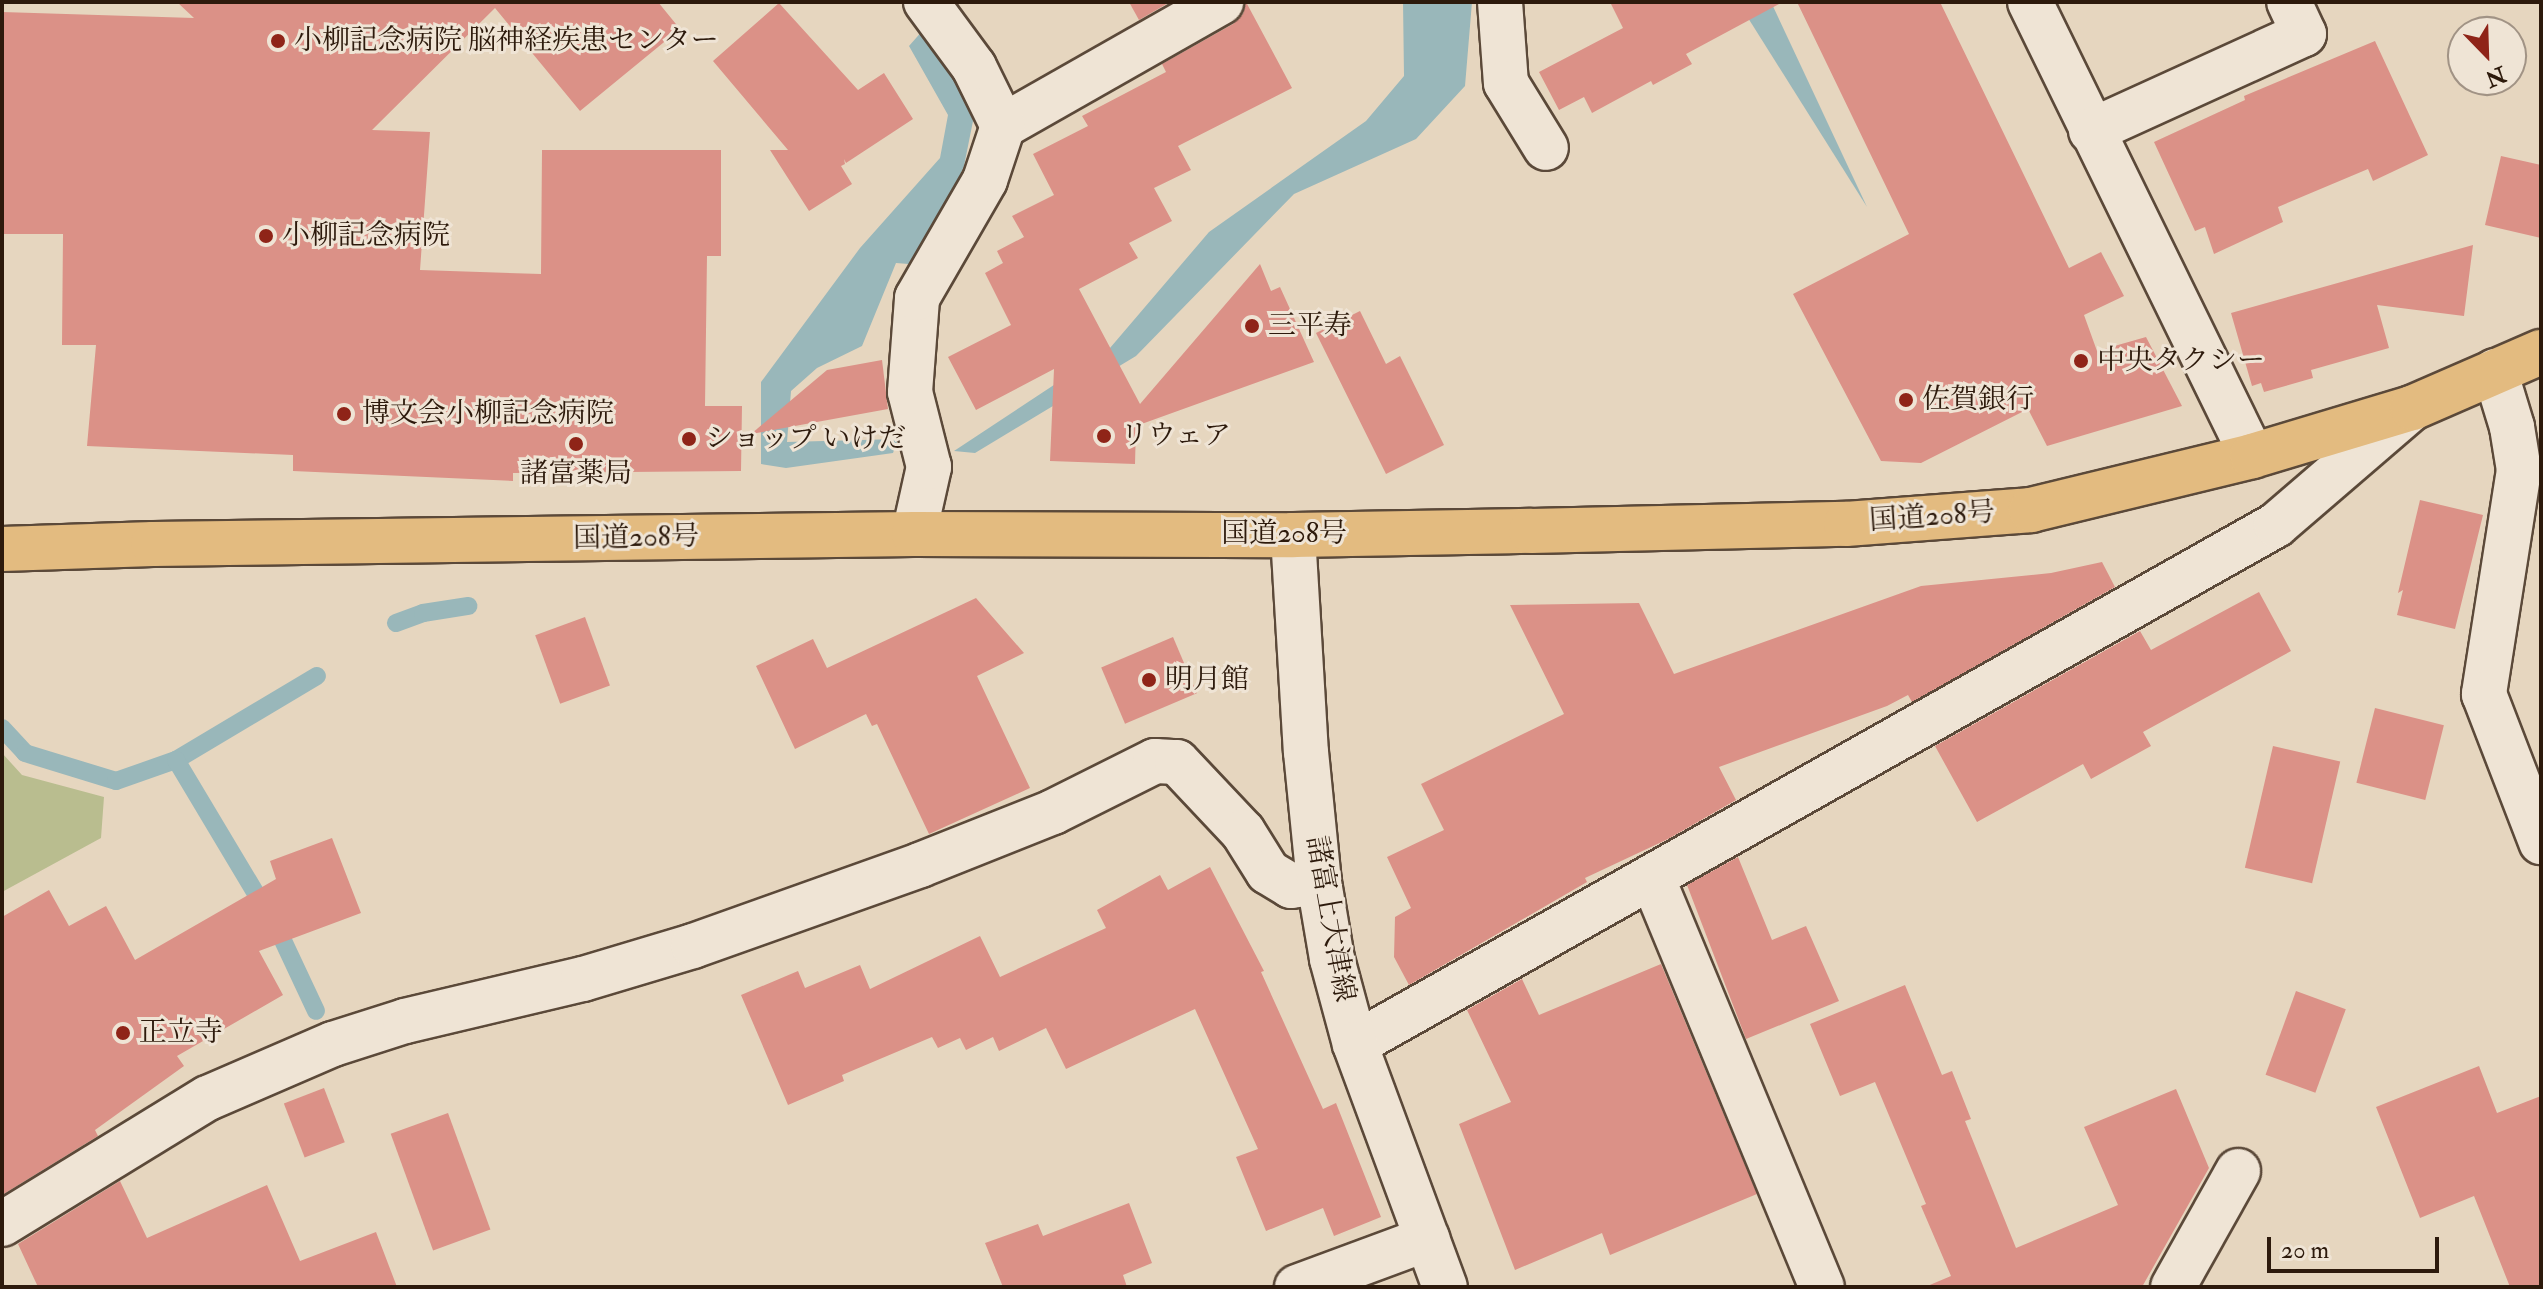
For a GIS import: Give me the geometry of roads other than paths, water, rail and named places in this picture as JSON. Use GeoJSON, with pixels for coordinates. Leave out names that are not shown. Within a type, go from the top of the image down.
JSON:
{"type":"FeatureCollection","features":[{"type":"Feature","properties":{"kind":"highway","name":"国道208号"},"geometry":{"type":"LineString","coordinates":[[2,549],[153,544],[914,534],[1293,535],[1846,524],[2031,510],[2252,456],[2412,408],[2541,352]]}},
{"type":"Feature","properties":{"kind":"street"},"geometry":{"type":"LineString","coordinates":[[926,2],[974,67],[1003,126]]}},
{"type":"Feature","properties":{"kind":"street"},"geometry":{"type":"LineString","coordinates":[[914,534],[929,467],[910,392],[917,298],[985,180],[1003,126],[1221,2]]}},
{"type":"Feature","properties":{"kind":"street"},"geometry":{"type":"LineString","coordinates":[[1500,2],[1506,83],[1546,148]]}},
{"type":"Feature","properties":{"kind":"street"},"geometry":{"type":"LineString","coordinates":[[2030,2],[2252,456]]}},
{"type":"Feature","properties":{"kind":"street"},"geometry":{"type":"LineString","coordinates":[[2091,131],[2304,34],[2289,2]]}},
{"type":"Feature","properties":{"kind":"street"},"geometry":{"type":"LineString","coordinates":[[2495,371],[2512,427],[2519,470],[2484,694],[2541,842]]}},
{"type":"Feature","properties":{"kind":"street"},"geometry":{"type":"LineString","coordinates":[[1355,1044],[2276,525],[2412,408]]}},
{"type":"Feature","properties":{"kind":"street","name":"諸富上大津線"},"geometry":{"type":"LineString","coordinates":[[1293,535],[1319,882],[1332,959],[1355,1044],[1445,1287]]}},
{"type":"Feature","properties":{"kind":"street"},"geometry":{"type":"LineString","coordinates":[[2,1224],[208,1098],[333,1044],[405,1021],[583,979],[693,946],[935,859],[1053,812],[1155,761],[1177,762],[1243,832],[1268,872],[1291,886],[1319,882]]}},
{"type":"Feature","properties":{"kind":"street"},"geometry":{"type":"LineString","coordinates":[[1652,877],[1822,1287]]}},
{"type":"Feature","properties":{"kind":"street"},"geometry":{"type":"LineString","coordinates":[[2173,1287],[2238,1171]]}},
{"type":"Feature","properties":{"kind":"street"},"geometry":{"type":"LineString","coordinates":[[1297,1287],[1427,1239]]}},
{"type":"Feature","properties":{"kind":"water"},"geometry":{"type":"Polygon","coordinates":[[[1403,2],[1472,2],[1465,86],[1416,139],[1294,194],[1136,356],[975,453],[954,451],[1110,348],[1209,232],[1366,121],[1404,76],[1403,2]]]}},
{"type":"Feature","properties":{"kind":"water"},"geometry":{"type":"Polygon","coordinates":[[[1738,2],[1771,2],[1867,207],[1738,2]]]}},
{"type":"Feature","properties":{"kind":"water"},"geometry":{"type":"Polygon","coordinates":[[[924,29],[959,78],[973,121],[964,166],[921,265],[896,263],[862,346],[817,368],[791,391],[787,442],[898,439],[893,453],[786,468],[761,464],[761,382],[860,248],[940,158],[948,115],[909,46],[924,29]]]}},
{"type":"Feature","properties":{"kind":"waterway"},"geometry":{"type":"LineString","coordinates":[[396,623],[423,613],[468,606]]}},
{"type":"Feature","properties":{"kind":"waterway"},"geometry":{"type":"LineString","coordinates":[[2,728],[25,753],[116,781],[176,760],[317,676]]}},
{"type":"Feature","properties":{"kind":"waterway"},"geometry":{"type":"LineString","coordinates":[[176,760],[279,932],[316,1011]]}},
{"type":"Feature","properties":{"kind":"place","name":"小柳記念病院 脳神経疾患センター"},"geometry":{"type":"Point","coordinates":[278,41]}},
{"type":"Feature","properties":{"kind":"place","name":"小柳記念病院"},"geometry":{"type":"Point","coordinates":[266,236]}},
{"type":"Feature","properties":{"kind":"place","name":"三平寿"},"geometry":{"type":"Point","coordinates":[1252,326]}},
{"type":"Feature","properties":{"kind":"place","name":"中央タクシー"},"geometry":{"type":"Point","coordinates":[2081,361]}},
{"type":"Feature","properties":{"kind":"place","name":"佐賀銀行"},"geometry":{"type":"Point","coordinates":[1906,400]}},
{"type":"Feature","properties":{"kind":"place","name":"博文会小柳記念病院"},"geometry":{"type":"Point","coordinates":[344,414]}},
{"type":"Feature","properties":{"kind":"place","name":"リウェア"},"geometry":{"type":"Point","coordinates":[1104,436]}},
{"type":"Feature","properties":{"kind":"place","name":"ショップ いけだ"},"geometry":{"type":"Point","coordinates":[689,439]}},
{"type":"Feature","properties":{"kind":"place","name":"諸富薬局"},"geometry":{"type":"Point","coordinates":[576,444]}},
{"type":"Feature","properties":{"kind":"place","name":"明月館"},"geometry":{"type":"Point","coordinates":[1149,680]}},
{"type":"Feature","properties":{"kind":"place","name":"正立寺"},"geometry":{"type":"Point","coordinates":[123,1033]}}]}
